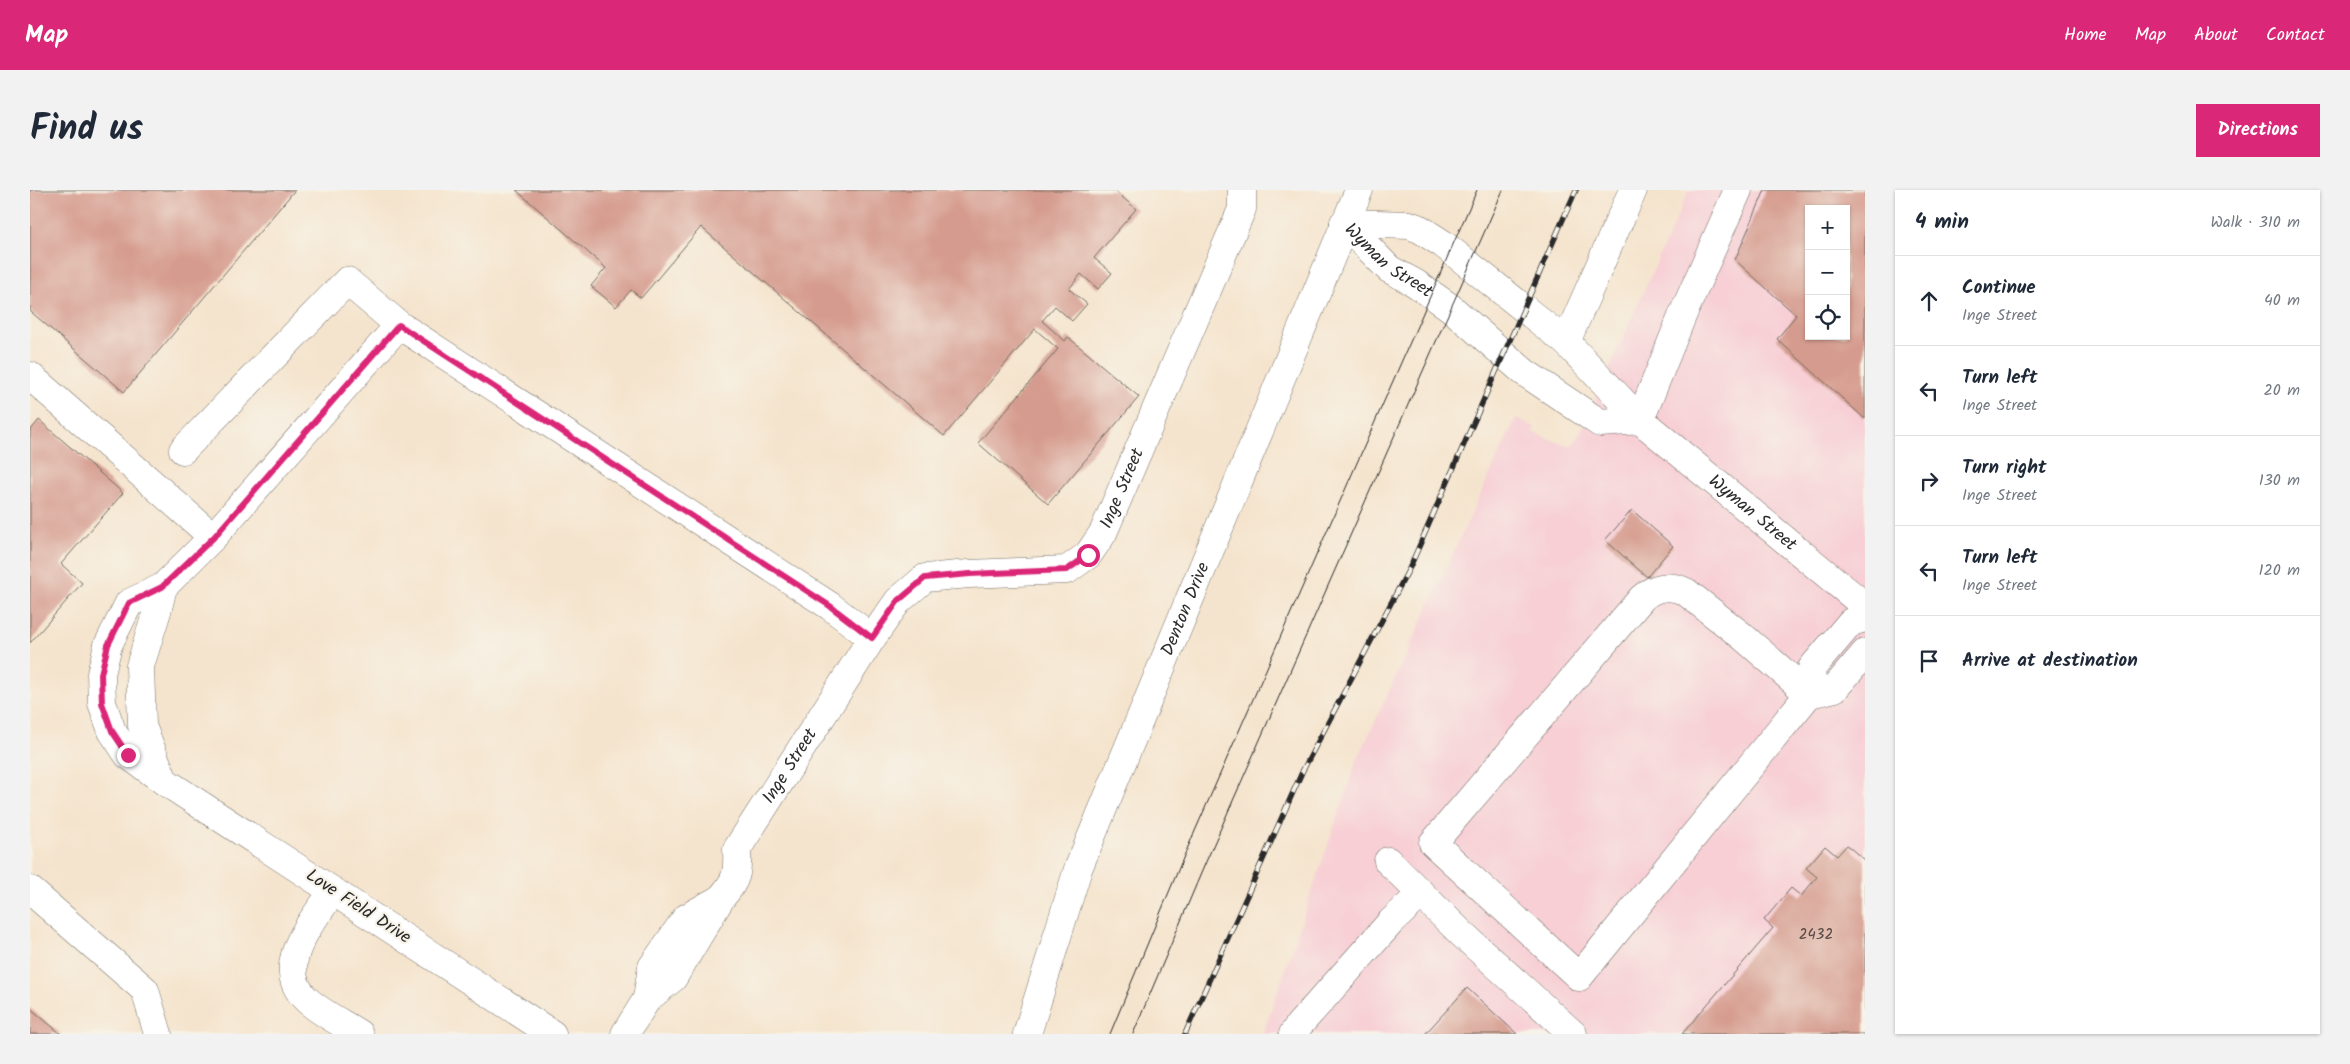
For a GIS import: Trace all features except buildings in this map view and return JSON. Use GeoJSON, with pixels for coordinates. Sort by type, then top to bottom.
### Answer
{"type":"FeatureCollection","features":[{"type":"Feature","properties":{"kind":"street","name":"Inge Street"},"geometry":{"type":"LineString","coordinates":[[625,1034],[647,999],[652,967],[686,918],[721,898],[736,877],[737,849],[872,638],[898,601],[925,578],[1067,570],[1088,555],[1103,533],[1242,209],[1242,190]]}},
{"type":"Feature","properties":{"kind":"street","name":"Denton Drive"},"geometry":{"type":"LineString","coordinates":[[1027,1034],[1078,870],[1359,190]]}},
{"type":"Feature","properties":{"kind":"street"},"geometry":{"type":"LineString","coordinates":[[1566,342],[1633,190]]}},
{"type":"Feature","properties":{"kind":"street"},"geometry":{"type":"LineString","coordinates":[[1640,420],[1683,314],[1697,287],[1738,190]]}},
{"type":"Feature","properties":{"kind":"street","name":"Wyman Street"},"geometry":{"type":"LineString","coordinates":[[1344,224],[1409,225],[1420,229],[1476,269],[1566,342],[1640,420],[1865,606]]}},
{"type":"Feature","properties":{"kind":"street","name":"Wyman Street"},"geometry":{"type":"LineString","coordinates":[[1344,224],[1389,269],[1415,283],[1451,308],[1524,372],[1588,416],[1600,422],[1640,420]]}},
{"type":"Feature","properties":{"kind":"street"},"geometry":{"type":"LineString","coordinates":[[183,450],[347,281],[399,325],[821,600],[872,638]]}},
{"type":"Feature","properties":{"kind":"street"},"geometry":{"type":"LineString","coordinates":[[164,782],[128,755],[112,731],[102,703],[101,674],[108,645],[129,603],[162,587],[214,537],[399,325]]}},
{"type":"Feature","properties":{"kind":"street"},"geometry":{"type":"LineString","coordinates":[[30,376],[214,537]]}},
{"type":"Feature","properties":{"kind":"street"},"geometry":{"type":"LineString","coordinates":[[162,587],[158,608],[140,666],[142,726],[164,782]]}},
{"type":"Feature","properties":{"kind":"street"},"geometry":{"type":"LineString","coordinates":[[1809,694],[1742,636],[1686,592],[1677,587],[1658,588],[1642,598],[1433,844],[1579,977],[1809,694],[1812,668],[1851,622],[1865,618]]}},
{"type":"Feature","properties":{"kind":"street"},"geometry":{"type":"LineString","coordinates":[[1809,694],[1835,688],[1865,653]]}},
{"type":"Feature","properties":{"kind":"street","name":"Love Field Drive"},"geometry":{"type":"LineString","coordinates":[[164,782],[552,1034]]}},
{"type":"Feature","properties":{"kind":"street"},"geometry":{"type":"LineString","coordinates":[[1388,861],[1572,1034]]}},
{"type":"Feature","properties":{"kind":"street"},"geometry":{"type":"LineString","coordinates":[[30,890],[146,990],[158,1034]]}},
{"type":"Feature","properties":{"kind":"street"},"geometry":{"type":"LineString","coordinates":[[333,891],[300,940],[294,955],[293,971],[298,986],[307,1000],[359,1034]]}},
{"type":"Feature","properties":{"kind":"street"},"geometry":{"type":"LineString","coordinates":[[1293,1034],[1385,929],[1421,894]]}},
{"type":"Feature","properties":{"kind":"shaded area"},"geometry":{"type":"Polygon","coordinates":[[[1689,190],[1865,190],[1865,1034],[1263,1034],[1357,760],[1516,418],[1535,427],[1533,432],[1571,446],[1579,436],[1689,190]]]}},
{"type":"Feature","properties":{"kind":"tram line"},"geometry":{"type":"LineString","coordinates":[[1110,1034],[1184,856],[1477,190]]}},
{"type":"Feature","properties":{"kind":"tram line"},"geometry":{"type":"LineString","coordinates":[[1133,1034],[1205,864],[1503,190]]}},
{"type":"Feature","properties":{"kind":"railway"},"geometry":{"type":"LineString","coordinates":[[1185,1034],[1303,770],[1410,567],[1576,190]]}},
{"type":"Feature","properties":{"kind":"route"},"geometry":{"type":"LineString","coordinates":[[128,755],[112,731],[102,703],[101,674],[108,645],[129,603],[162,587],[214,537],[399,325],[830,606],[872,638],[898,601],[925,578],[1067,570],[1088,555]]}}]}
